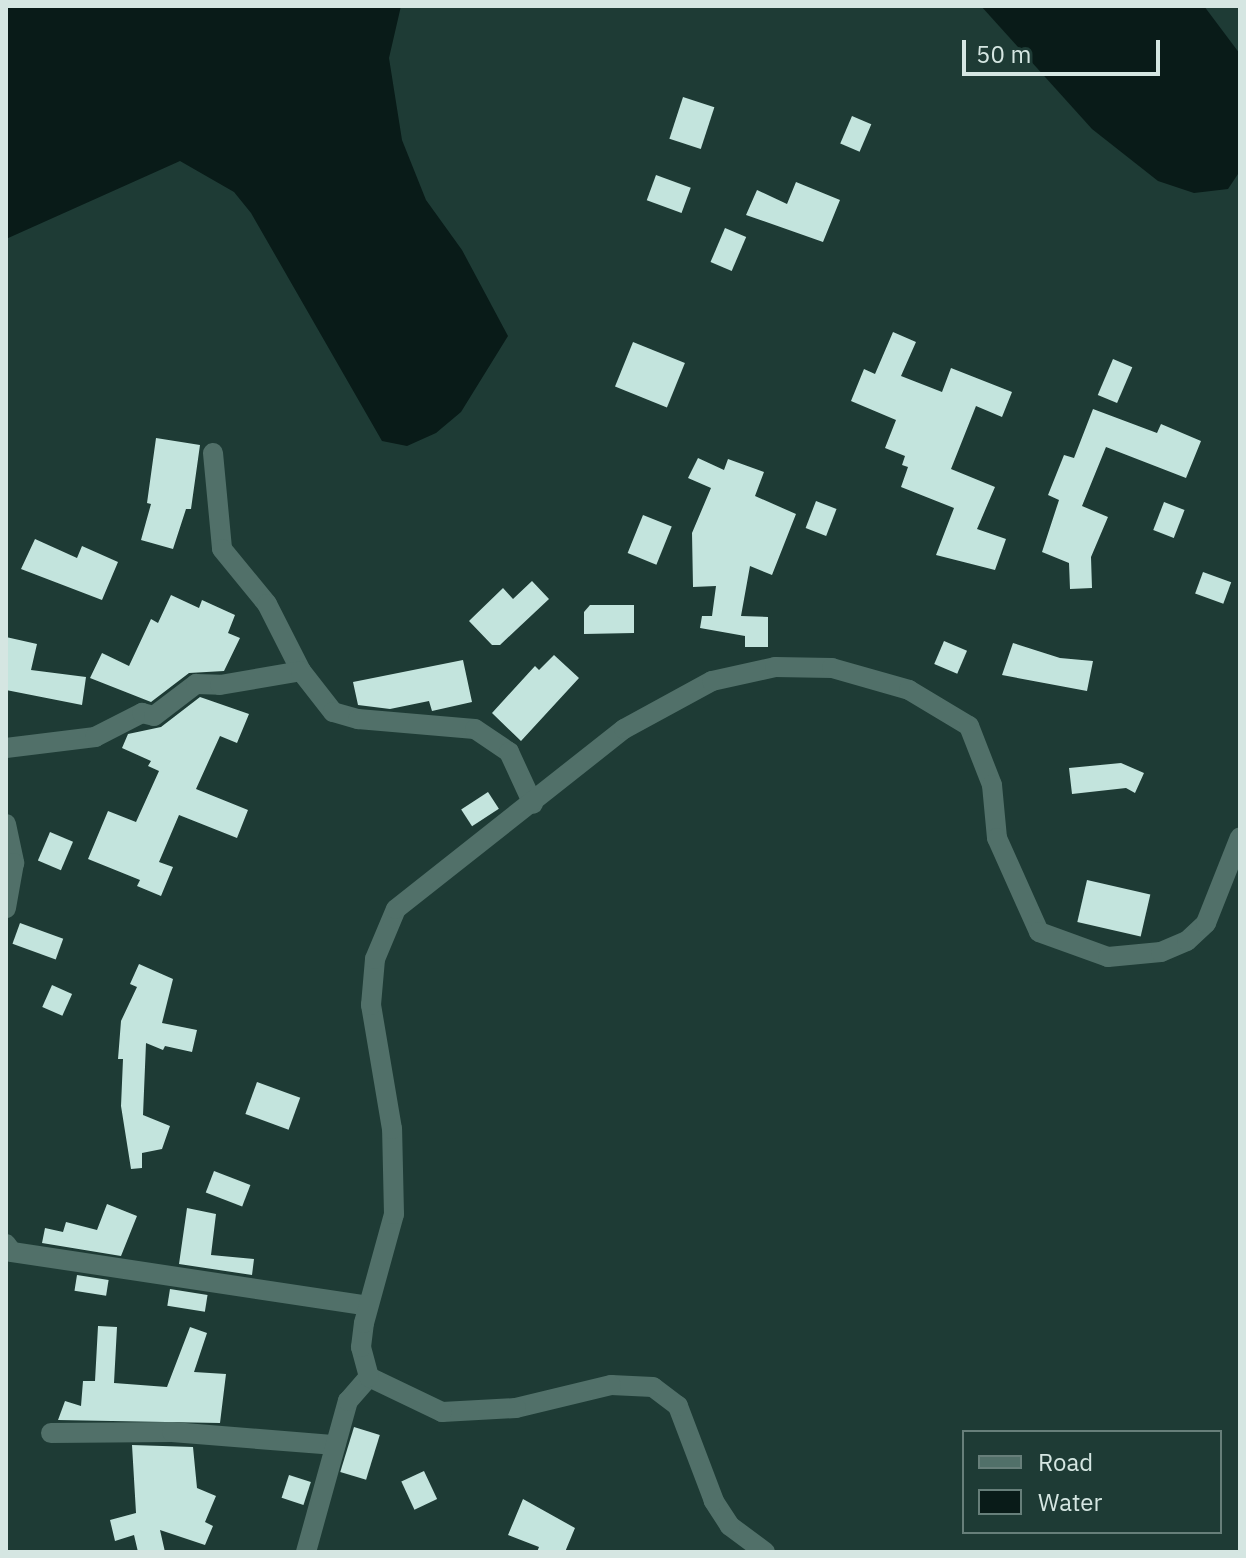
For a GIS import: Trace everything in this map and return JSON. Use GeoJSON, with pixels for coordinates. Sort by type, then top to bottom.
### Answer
{"type":"FeatureCollection","features":[{"type":"Feature","properties":{"kind":"street"},"geometry":{"type":"LineString","coordinates":[[213,453],[222,549],[267,604],[301,671],[333,712],[358,719],[475,729],[509,752],[533,804]]}},
{"type":"Feature","properties":{"kind":"street"},"geometry":{"type":"LineString","coordinates":[[765,1552],[730,1526],[714,1501],[678,1406],[653,1387],[611,1385],[516,1408],[442,1412],[369,1377],[361,1347],[367,1306],[394,1214],[392,1129],[371,1005],[375,959],[396,909],[533,804],[624,729],[712,681],[775,667],[832,668],[909,690],[969,726],[992,785],[997,838],[1039,932],[1108,957],[1161,952],[1187,941],[1206,923],[1240,837]]}},
{"type":"Feature","properties":{"kind":"street"},"geometry":{"type":"LineString","coordinates":[[6,748],[95,737],[142,713],[154,716],[196,684],[301,671]]}},
{"type":"Feature","properties":{"kind":"street"},"geometry":{"type":"LineString","coordinates":[[6,824],[14,863],[6,908]]}},
{"type":"Feature","properties":{"kind":"street"},"geometry":{"type":"LineString","coordinates":[[6,1244],[12,1252],[367,1306]]}},
{"type":"Feature","properties":{"kind":"street"},"geometry":{"type":"LineString","coordinates":[[306,1552],[348,1401],[369,1377]]}},
{"type":"Feature","properties":{"kind":"street"},"geometry":{"type":"LineString","coordinates":[[51,1433],[172,1432],[335,1445]]}},
{"type":"Feature","properties":{"kind":"water"},"geometry":{"type":"Polygon","coordinates":[[[6,6],[401,6],[389,58],[402,140],[426,200],[462,250],[508,336],[461,412],[436,433],[407,446],[382,441],[251,213],[234,192],[180,161],[6,239],[6,6]]]}},
{"type":"Feature","properties":{"kind":"water"},"geometry":{"type":"Polygon","coordinates":[[[981,6],[1204,6],[1240,54],[1240,171],[1228,189],[1194,193],[1158,181],[1092,129],[981,6]]]}},
{"type":"Feature","properties":{"kind":"building"},"geometry":{"type":"Polygon","coordinates":[[[683,97],[714,107],[701,149],[669,139],[683,97]]]}},
{"type":"Feature","properties":{"kind":"building"},"geometry":{"type":"Polygon","coordinates":[[[852,116],[871,124],[860,152],[840,144],[852,116]]]}},
{"type":"Feature","properties":{"kind":"building"},"geometry":{"type":"Polygon","coordinates":[[[656,175],[691,188],[682,213],[647,200],[656,175]]]}},
{"type":"Feature","properties":{"kind":"building"},"geometry":{"type":"Polygon","coordinates":[[[796,182],[840,200],[823,242],[746,215],[757,190],[787,204],[796,182]]]}},
{"type":"Feature","properties":{"kind":"building"},"geometry":{"type":"Polygon","coordinates":[[[725,228],[746,237],[732,271],[711,262],[725,228]]]}},
{"type":"Feature","properties":{"kind":"building"},"geometry":{"type":"Polygon","coordinates":[[[893,332],[916,342],[901,376],[942,392],[951,368],[1012,392],[1002,417],[976,406],[951,469],[995,487],[977,529],[1006,539],[995,570],[936,555],[954,508],[901,487],[908,467],[902,465],[905,456],[885,448],[896,420],[851,401],[864,369],[875,374],[893,332]]]}},
{"type":"Feature","properties":{"kind":"building"},"geometry":{"type":"Polygon","coordinates":[[[633,342],[685,363],[667,407],[615,387],[633,342]]]}},
{"type":"Feature","properties":{"kind":"building"},"geometry":{"type":"Polygon","coordinates":[[[1113,359],[1132,367],[1117,403],[1098,395],[1113,359]]]}},
{"type":"Feature","properties":{"kind":"building"},"geometry":{"type":"Polygon","coordinates":[[[1093,409],[1157,433],[1161,424],[1201,441],[1186,478],[1106,447],[1082,506],[1108,517],[1091,557],[1092,588],[1070,589],[1069,563],[1042,552],[1059,500],[1048,495],[1064,455],[1074,458],[1093,409]]]}},
{"type":"Feature","properties":{"kind":"building"},"geometry":{"type":"Polygon","coordinates":[[[156,438],[200,445],[191,509],[186,509],[173,549],[141,540],[151,504],[147,503],[156,438]]]}},
{"type":"Feature","properties":{"kind":"building"},"geometry":{"type":"Polygon","coordinates":[[[698,458],[724,470],[728,459],[764,472],[755,496],[796,514],[772,575],[750,566],[741,616],[768,617],[768,647],[745,647],[745,636],[700,628],[702,616],[712,616],[716,586],[693,587],[692,533],[711,488],[688,478],[698,458]]]}},
{"type":"Feature","properties":{"kind":"building"},"geometry":{"type":"Polygon","coordinates":[[[816,501],[837,509],[826,536],[806,528],[816,501]]]}},
{"type":"Feature","properties":{"kind":"building"},"geometry":{"type":"Polygon","coordinates":[[[1164,502],[1185,510],[1174,538],[1153,530],[1164,502]]]}},
{"type":"Feature","properties":{"kind":"building"},"geometry":{"type":"Polygon","coordinates":[[[643,515],[672,527],[656,565],[628,553],[643,515]]]}},
{"type":"Feature","properties":{"kind":"building"},"geometry":{"type":"Polygon","coordinates":[[[35,539],[77,558],[82,546],[118,562],[102,600],[21,569],[35,539]]]}},
{"type":"Feature","properties":{"kind":"building"},"geometry":{"type":"Polygon","coordinates":[[[1203,572],[1231,582],[1223,604],[1195,594],[1203,572]]]}},
{"type":"Feature","properties":{"kind":"building"},"geometry":{"type":"Polygon","coordinates":[[[532,581],[549,599],[500,645],[492,645],[469,621],[503,588],[513,599],[532,581]]]}},
{"type":"Feature","properties":{"kind":"building"},"geometry":{"type":"Polygon","coordinates":[[[171,595],[199,608],[202,600],[235,615],[228,633],[240,638],[224,671],[189,673],[151,702],[90,678],[102,653],[129,666],[151,619],[158,623],[171,595]]]}},
{"type":"Feature","properties":{"kind":"building"},"geometry":{"type":"Polygon","coordinates":[[[590,605],[634,605],[634,633],[584,634],[584,612],[590,605]]]}},
{"type":"Feature","properties":{"kind":"building"},"geometry":{"type":"Polygon","coordinates":[[[6,637],[37,644],[31,670],[86,677],[82,705],[6,690],[6,637]]]}},
{"type":"Feature","properties":{"kind":"building"},"geometry":{"type":"Polygon","coordinates":[[[944,641],[967,651],[957,674],[934,664],[944,641]]]}},
{"type":"Feature","properties":{"kind":"building"},"geometry":{"type":"Polygon","coordinates":[[[1013,643],[1060,658],[1093,661],[1087,691],[1002,675],[1013,643]]]}},
{"type":"Feature","properties":{"kind":"building"},"geometry":{"type":"Polygon","coordinates":[[[554,655],[579,678],[521,741],[492,713],[535,666],[539,670],[554,655]]]}},
{"type":"Feature","properties":{"kind":"building"},"geometry":{"type":"Polygon","coordinates":[[[463,660],[472,702],[432,711],[429,701],[390,709],[358,705],[353,682],[463,660]]]}},
{"type":"Feature","properties":{"kind":"building"},"geometry":{"type":"Polygon","coordinates":[[[200,697],[249,714],[237,743],[220,736],[196,789],[248,810],[237,838],[179,815],[159,862],[173,867],[161,896],[137,886],[140,880],[88,859],[108,811],[136,822],[159,771],[148,766],[151,761],[122,748],[128,734],[161,727],[200,697]]]}},
{"type":"Feature","properties":{"kind":"building"},"geometry":{"type":"Polygon","coordinates":[[[1121,763],[1144,773],[1135,793],[1126,788],[1072,794],[1069,768],[1121,763]]]}},
{"type":"Feature","properties":{"kind":"building"},"geometry":{"type":"Polygon","coordinates":[[[488,792],[499,809],[472,826],[461,809],[488,792]]]}},
{"type":"Feature","properties":{"kind":"building"},"geometry":{"type":"Polygon","coordinates":[[[50,832],[73,842],[61,870],[38,861],[50,832]]]}},
{"type":"Feature","properties":{"kind":"building"},"geometry":{"type":"Polygon","coordinates":[[[1087,880],[1150,895],[1141,937],[1077,922],[1087,880]]]}},
{"type":"Feature","properties":{"kind":"building"},"geometry":{"type":"Polygon","coordinates":[[[20,923],[63,939],[56,959],[12,944],[20,923]]]}},
{"type":"Feature","properties":{"kind":"building"},"geometry":{"type":"Polygon","coordinates":[[[139,964],[173,979],[162,1023],[197,1030],[192,1052],[165,1046],[163,1050],[146,1043],[143,1115],[170,1126],[162,1149],[142,1153],[142,1168],[131,1169],[121,1106],[123,1059],[118,1059],[121,1021],[137,987],[130,984],[139,964]]]}},
{"type":"Feature","properties":{"kind":"building"},"geometry":{"type":"Polygon","coordinates":[[[52,985],[72,994],[62,1016],[42,1007],[52,985]]]}},
{"type":"Feature","properties":{"kind":"building"},"geometry":{"type":"Polygon","coordinates":[[[257,1082],[300,1098],[289,1130],[245,1114],[257,1082]]]}},
{"type":"Feature","properties":{"kind":"building"},"geometry":{"type":"Polygon","coordinates":[[[214,1171],[250,1185],[242,1206],[206,1192],[214,1171]]]}},
{"type":"Feature","properties":{"kind":"building"},"geometry":{"type":"Polygon","coordinates":[[[107,1204],[137,1216],[121,1256],[42,1243],[45,1228],[63,1232],[66,1222],[97,1230],[107,1204]]]}},
{"type":"Feature","properties":{"kind":"building"},"geometry":{"type":"Polygon","coordinates":[[[187,1208],[216,1214],[211,1255],[254,1259],[252,1275],[179,1264],[187,1208]]]}},
{"type":"Feature","properties":{"kind":"building"},"geometry":{"type":"Polygon","coordinates":[[[77,1275],[109,1280],[106,1296],[74,1291],[77,1275]]]}},
{"type":"Feature","properties":{"kind":"building"},"geometry":{"type":"Polygon","coordinates":[[[170,1289],[208,1295],[205,1312],[167,1306],[170,1289]]]}},
{"type":"Feature","properties":{"kind":"building"},"geometry":{"type":"Polygon","coordinates":[[[98,1326],[117,1327],[114,1383],[167,1387],[190,1327],[207,1333],[194,1372],[226,1374],[220,1423],[58,1420],[65,1401],[81,1406],[83,1381],[95,1381],[98,1326]]]}},
{"type":"Feature","properties":{"kind":"building"},"geometry":{"type":"Polygon","coordinates":[[[354,1427],[380,1435],[366,1480],[340,1472],[354,1427]]]}},
{"type":"Feature","properties":{"kind":"building"},"geometry":{"type":"Polygon","coordinates":[[[132,1445],[193,1447],[197,1488],[216,1496],[205,1522],[213,1526],[205,1545],[160,1530],[165,1552],[138,1552],[134,1535],[115,1541],[110,1520],[136,1513],[132,1445]]]}},
{"type":"Feature","properties":{"kind":"building"},"geometry":{"type":"Polygon","coordinates":[[[424,1471],[437,1499],[414,1510],[401,1482],[424,1471]]]}},
{"type":"Feature","properties":{"kind":"building"},"geometry":{"type":"Polygon","coordinates":[[[289,1475],[311,1482],[303,1505],[282,1498],[289,1475]]]}},
{"type":"Feature","properties":{"kind":"building"},"geometry":{"type":"Polygon","coordinates":[[[523,1499],[575,1528],[565,1552],[537,1552],[539,1547],[508,1535],[523,1499]]]}}]}
